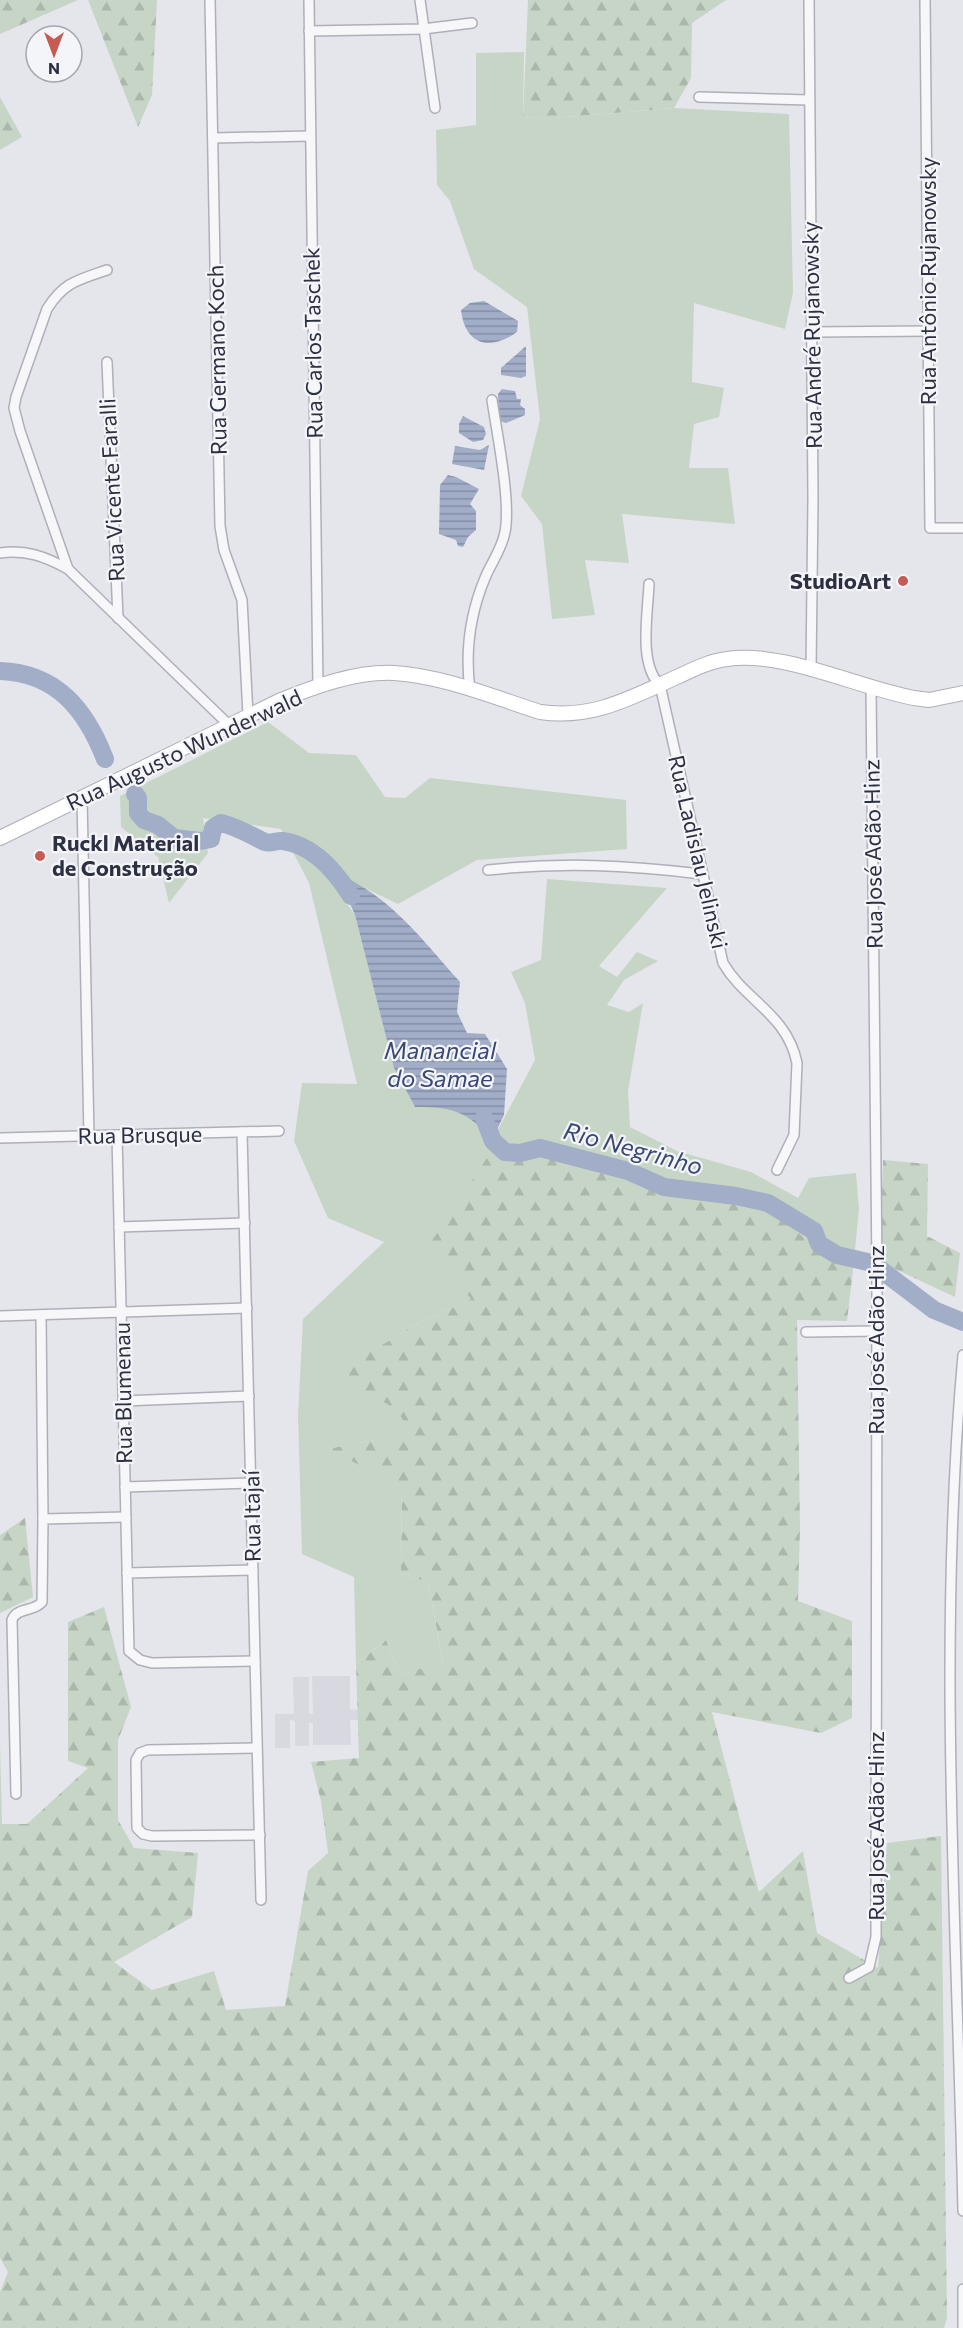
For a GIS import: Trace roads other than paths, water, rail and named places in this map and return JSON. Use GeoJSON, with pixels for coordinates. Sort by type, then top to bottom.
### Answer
{"type":"FeatureCollection","features":[{"type":"Feature","properties":{"kind":"main road","name":"Rua Augusto Wunderwald"},"geometry":{"type":"LineString","coordinates":[[0,838],[248,715],[318,687],[366,676],[392,673],[437,680],[540,712],[575,715],[608,707],[705,665],[736,657],[763,659],[871,688],[929,699],[963,693]]}},
{"type":"Feature","properties":{"kind":"street","name":"Rua Germano Koch"},"geometry":{"type":"LineString","coordinates":[[210,0],[220,526],[224,550],[242,600],[248,715]]}},
{"type":"Feature","properties":{"kind":"street","name":"Rua Carlos Taschek"},"geometry":{"type":"LineString","coordinates":[[309,0],[318,687]]}},
{"type":"Feature","properties":{"kind":"street"},"geometry":{"type":"LineString","coordinates":[[420,0],[435,108]]}},
{"type":"Feature","properties":{"kind":"street","name":"Rua André Rujanowsky"},"geometry":{"type":"LineString","coordinates":[[809,0],[813,332],[811,671]]}},
{"type":"Feature","properties":{"kind":"street","name":"Rua Antônio Rujanowsky"},"geometry":{"type":"LineString","coordinates":[[925,0],[930,528],[963,528]]}},
{"type":"Feature","properties":{"kind":"street"},"geometry":{"type":"LineString","coordinates":[[309,31],[423,29],[472,23]]}},
{"type":"Feature","properties":{"kind":"street"},"geometry":{"type":"LineString","coordinates":[[699,97],[809,100]]}},
{"type":"Feature","properties":{"kind":"street"},"geometry":{"type":"LineString","coordinates":[[213,138],[310,136]]}},
{"type":"Feature","properties":{"kind":"street"},"geometry":{"type":"LineString","coordinates":[[68,569],[14,408],[47,309],[53,299],[62,288],[71,282],[107,270]]}},
{"type":"Feature","properties":{"kind":"street"},"geometry":{"type":"LineString","coordinates":[[813,332],[929,331]]}},
{"type":"Feature","properties":{"kind":"street","name":"Rua Vicente Faralli"},"geometry":{"type":"LineString","coordinates":[[107,362],[118,618]]}},
{"type":"Feature","properties":{"kind":"street"},"geometry":{"type":"LineString","coordinates":[[470,690],[468,653],[474,611],[485,578],[501,545],[507,517],[492,400]]}},
{"type":"Feature","properties":{"kind":"street"},"geometry":{"type":"LineString","coordinates":[[0,552],[25,552],[45,556],[68,569],[229,725]]}},
{"type":"Feature","properties":{"kind":"street","name":"Rua Ladislau Jelinski"},"geometry":{"type":"LineString","coordinates":[[649,584],[646,659],[653,678],[660,684],[701,874],[723,963],[728,972],[770,1011],[790,1039],[795,1052],[797,1063],[794,1135],[777,1170]]}},
{"type":"Feature","properties":{"kind":"street","name":"Rua José Adão Hinz"},"geometry":{"type":"LineString","coordinates":[[849,1978],[869,1967],[876,1937],[876,1331],[878,1270],[871,688]]}},
{"type":"Feature","properties":{"kind":"street"},"geometry":{"type":"LineString","coordinates":[[82,798],[89,1136]]}},
{"type":"Feature","properties":{"kind":"street"},"geometry":{"type":"LineString","coordinates":[[489,870],[541,865],[597,864],[701,874]]}},
{"type":"Feature","properties":{"kind":"street","name":"Rua Brusque"},"geometry":{"type":"LineString","coordinates":[[0,1138],[279,1131]]}},
{"type":"Feature","properties":{"kind":"street","name":"Rua Itajaí"},"geometry":{"type":"LineString","coordinates":[[242,1132],[261,1900]]}},
{"type":"Feature","properties":{"kind":"street","name":"Rua Blumenau"},"geometry":{"type":"LineString","coordinates":[[117,1135],[129,1651],[140,1660],[152,1663],[255,1661]]}},
{"type":"Feature","properties":{"kind":"street"},"geometry":{"type":"LineString","coordinates":[[119,1227],[244,1223]]}},
{"type":"Feature","properties":{"kind":"street"},"geometry":{"type":"LineString","coordinates":[[4,1316],[247,1308]]}},
{"type":"Feature","properties":{"kind":"street"},"geometry":{"type":"LineString","coordinates":[[16,1794],[12,1620],[18,1612],[38,1606],[42,1602],[41,1315]]}},
{"type":"Feature","properties":{"kind":"street"},"geometry":{"type":"LineString","coordinates":[[806,1332],[876,1331]]}},
{"type":"Feature","properties":{"kind":"street"},"geometry":{"type":"LineString","coordinates":[[963,1355],[954,1458],[950,1813],[963,2211]]}},
{"type":"Feature","properties":{"kind":"street"},"geometry":{"type":"LineString","coordinates":[[123,1401],[249,1396]]}},
{"type":"Feature","properties":{"kind":"street"},"geometry":{"type":"LineString","coordinates":[[125,1487],[251,1483]]}},
{"type":"Feature","properties":{"kind":"street"},"geometry":{"type":"LineString","coordinates":[[43,1519],[126,1517]]}},
{"type":"Feature","properties":{"kind":"street"},"geometry":{"type":"LineString","coordinates":[[952,1540],[963,1540]]}},
{"type":"Feature","properties":{"kind":"street"},"geometry":{"type":"LineString","coordinates":[[127,1573],[253,1570]]}},
{"type":"Feature","properties":{"kind":"street"},"geometry":{"type":"LineString","coordinates":[[257,1748],[148,1750],[140,1753],[136,1760],[137,1827],[143,1834],[152,1836],[260,1835]]}},
{"type":"Feature","properties":{"kind":"street"},"geometry":{"type":"LineString","coordinates":[[963,2289],[963,2328]]}},
{"type":"Feature","properties":{"kind":"water"},"geometry":{"type":"Polygon","coordinates":[[[484,301],[518,321],[517,332],[497,342],[480,342],[473,338],[463,322],[461,310],[470,303],[484,301]]]}},
{"type":"Feature","properties":{"kind":"water"},"geometry":{"type":"Polygon","coordinates":[[[526,346],[526,376],[521,378],[501,375],[501,368],[526,346]]]}},
{"type":"Feature","properties":{"kind":"water"},"geometry":{"type":"Polygon","coordinates":[[[502,389],[515,391],[517,399],[521,399],[520,405],[525,409],[525,415],[506,423],[499,421],[498,394],[502,389]]]}},
{"type":"Feature","properties":{"kind":"water"},"geometry":{"type":"Polygon","coordinates":[[[463,416],[484,427],[486,434],[483,440],[473,442],[459,433],[459,424],[463,416]]]}},
{"type":"Feature","properties":{"kind":"water"},"geometry":{"type":"Polygon","coordinates":[[[489,445],[484,470],[452,464],[455,446],[480,450],[489,445]]]}},
{"type":"Feature","properties":{"kind":"water"},"geometry":{"type":"Polygon","coordinates":[[[448,475],[479,489],[470,504],[476,511],[476,530],[468,537],[463,547],[458,546],[456,540],[439,534],[440,485],[448,475]]]}},
{"type":"Feature","properties":{"kind":"water","name":"Manancial do Samae"},"geometry":{"type":"Polygon","coordinates":[[[337,874],[373,894],[404,920],[460,982],[457,1012],[467,1033],[485,1034],[507,1069],[504,1115],[492,1140],[475,1123],[458,1113],[440,1108],[415,1107],[394,1068],[355,915],[337,874]]]}},
{"type":"Feature","properties":{"kind":"waterway","name":"Rio Negrinho"},"geometry":{"type":"LineString","coordinates":[[0,671],[20,673],[38,679],[67,697],[89,725],[105,759]]}},
{"type":"Feature","properties":{"kind":"waterway","name":"Rio Negrinho"},"geometry":{"type":"LineString","coordinates":[[135,794],[138,798],[138,813],[144,820],[158,825],[174,838],[200,841],[211,839],[213,828],[221,823],[265,842],[283,841],[304,848],[331,869],[351,896]]}},
{"type":"Feature","properties":{"kind":"waterway","name":"Rio Negrinho"},"geometry":{"type":"LineString","coordinates":[[484,1118],[493,1141],[505,1152],[520,1153],[540,1148],[628,1171],[664,1187],[736,1196],[768,1203],[814,1231],[819,1244],[837,1255],[872,1263],[934,1310],[963,1322]]}},
{"type":"Feature","properties":{"kind":"place","name":"StudioArt"},"geometry":{"type":"Point","coordinates":[903,581]}},
{"type":"Feature","properties":{"kind":"place","name":"Ruckl Material de Construção"},"geometry":{"type":"Point","coordinates":[40,856]}}]}
